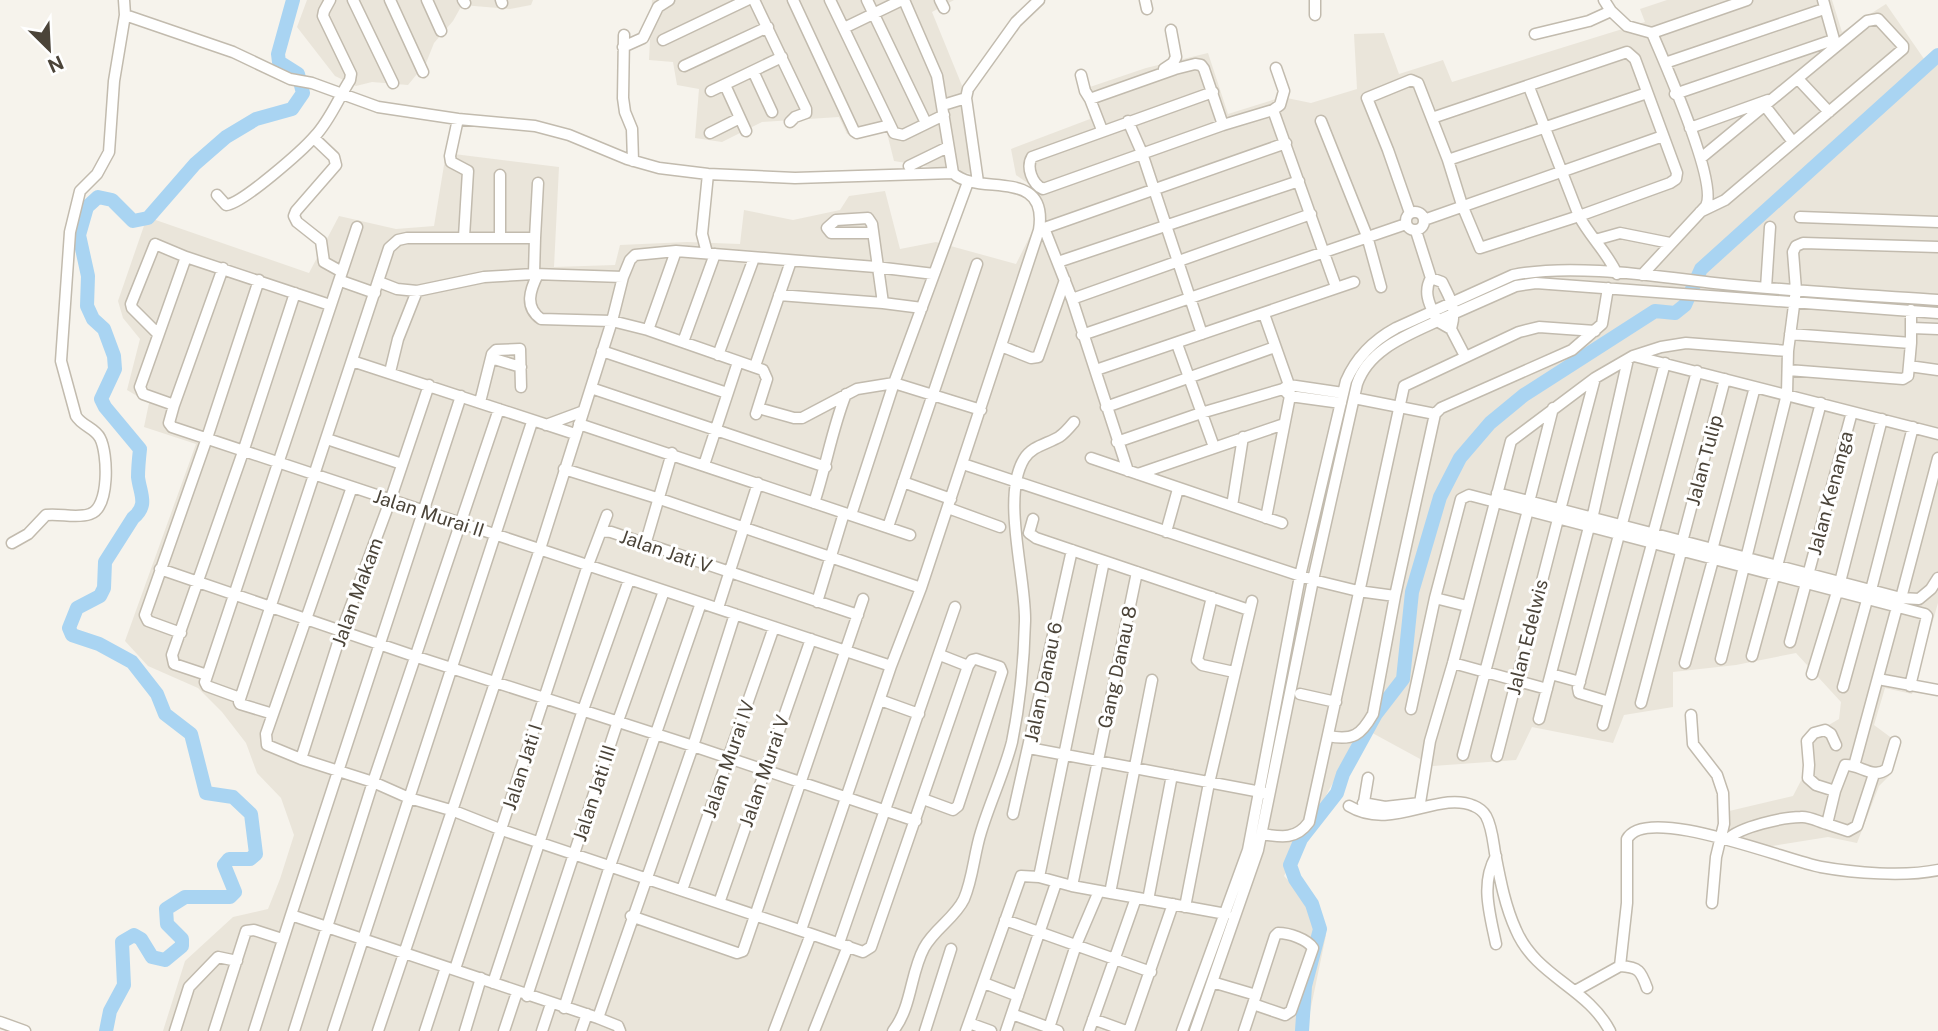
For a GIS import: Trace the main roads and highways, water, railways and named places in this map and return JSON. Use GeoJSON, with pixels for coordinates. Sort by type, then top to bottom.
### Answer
{"type":"FeatureCollection","features":[{"type":"Feature","properties":{"kind":"waterway"},"geometry":{"type":"LineString","coordinates":[[106,1031],[110,1011],[124,985],[122,942],[134,935],[141,939],[152,957],[165,960],[182,946],[182,939],[167,924],[166,909],[185,897],[230,897],[235,892],[224,865],[229,859],[250,859],[256,854],[251,814],[233,797],[206,793],[191,734],[165,714],[157,694],[132,662],[99,644],[72,635],[69,628],[77,608],[100,596],[104,588],[105,562],[142,504],[138,477],[140,449],[101,399],[115,369],[114,356],[104,329],[93,319],[87,306],[88,276],[79,235],[87,207],[98,197],[112,200],[133,221],[148,218],[195,164],[226,137],[256,119],[292,109],[303,93],[298,74],[279,62],[278,54],[293,0]]}},
{"type":"Feature","properties":{"kind":"waterway"},"geometry":{"type":"LineString","coordinates":[[1302,1031],[1305,986],[1320,929],[1312,904],[1295,879],[1290,865],[1301,839],[1337,793],[1343,774],[1376,714],[1403,679],[1412,592],[1440,497],[1460,458],[1490,423],[1524,395],[1655,311],[1675,313],[1685,305],[1701,269],[1938,55]]}}]}
